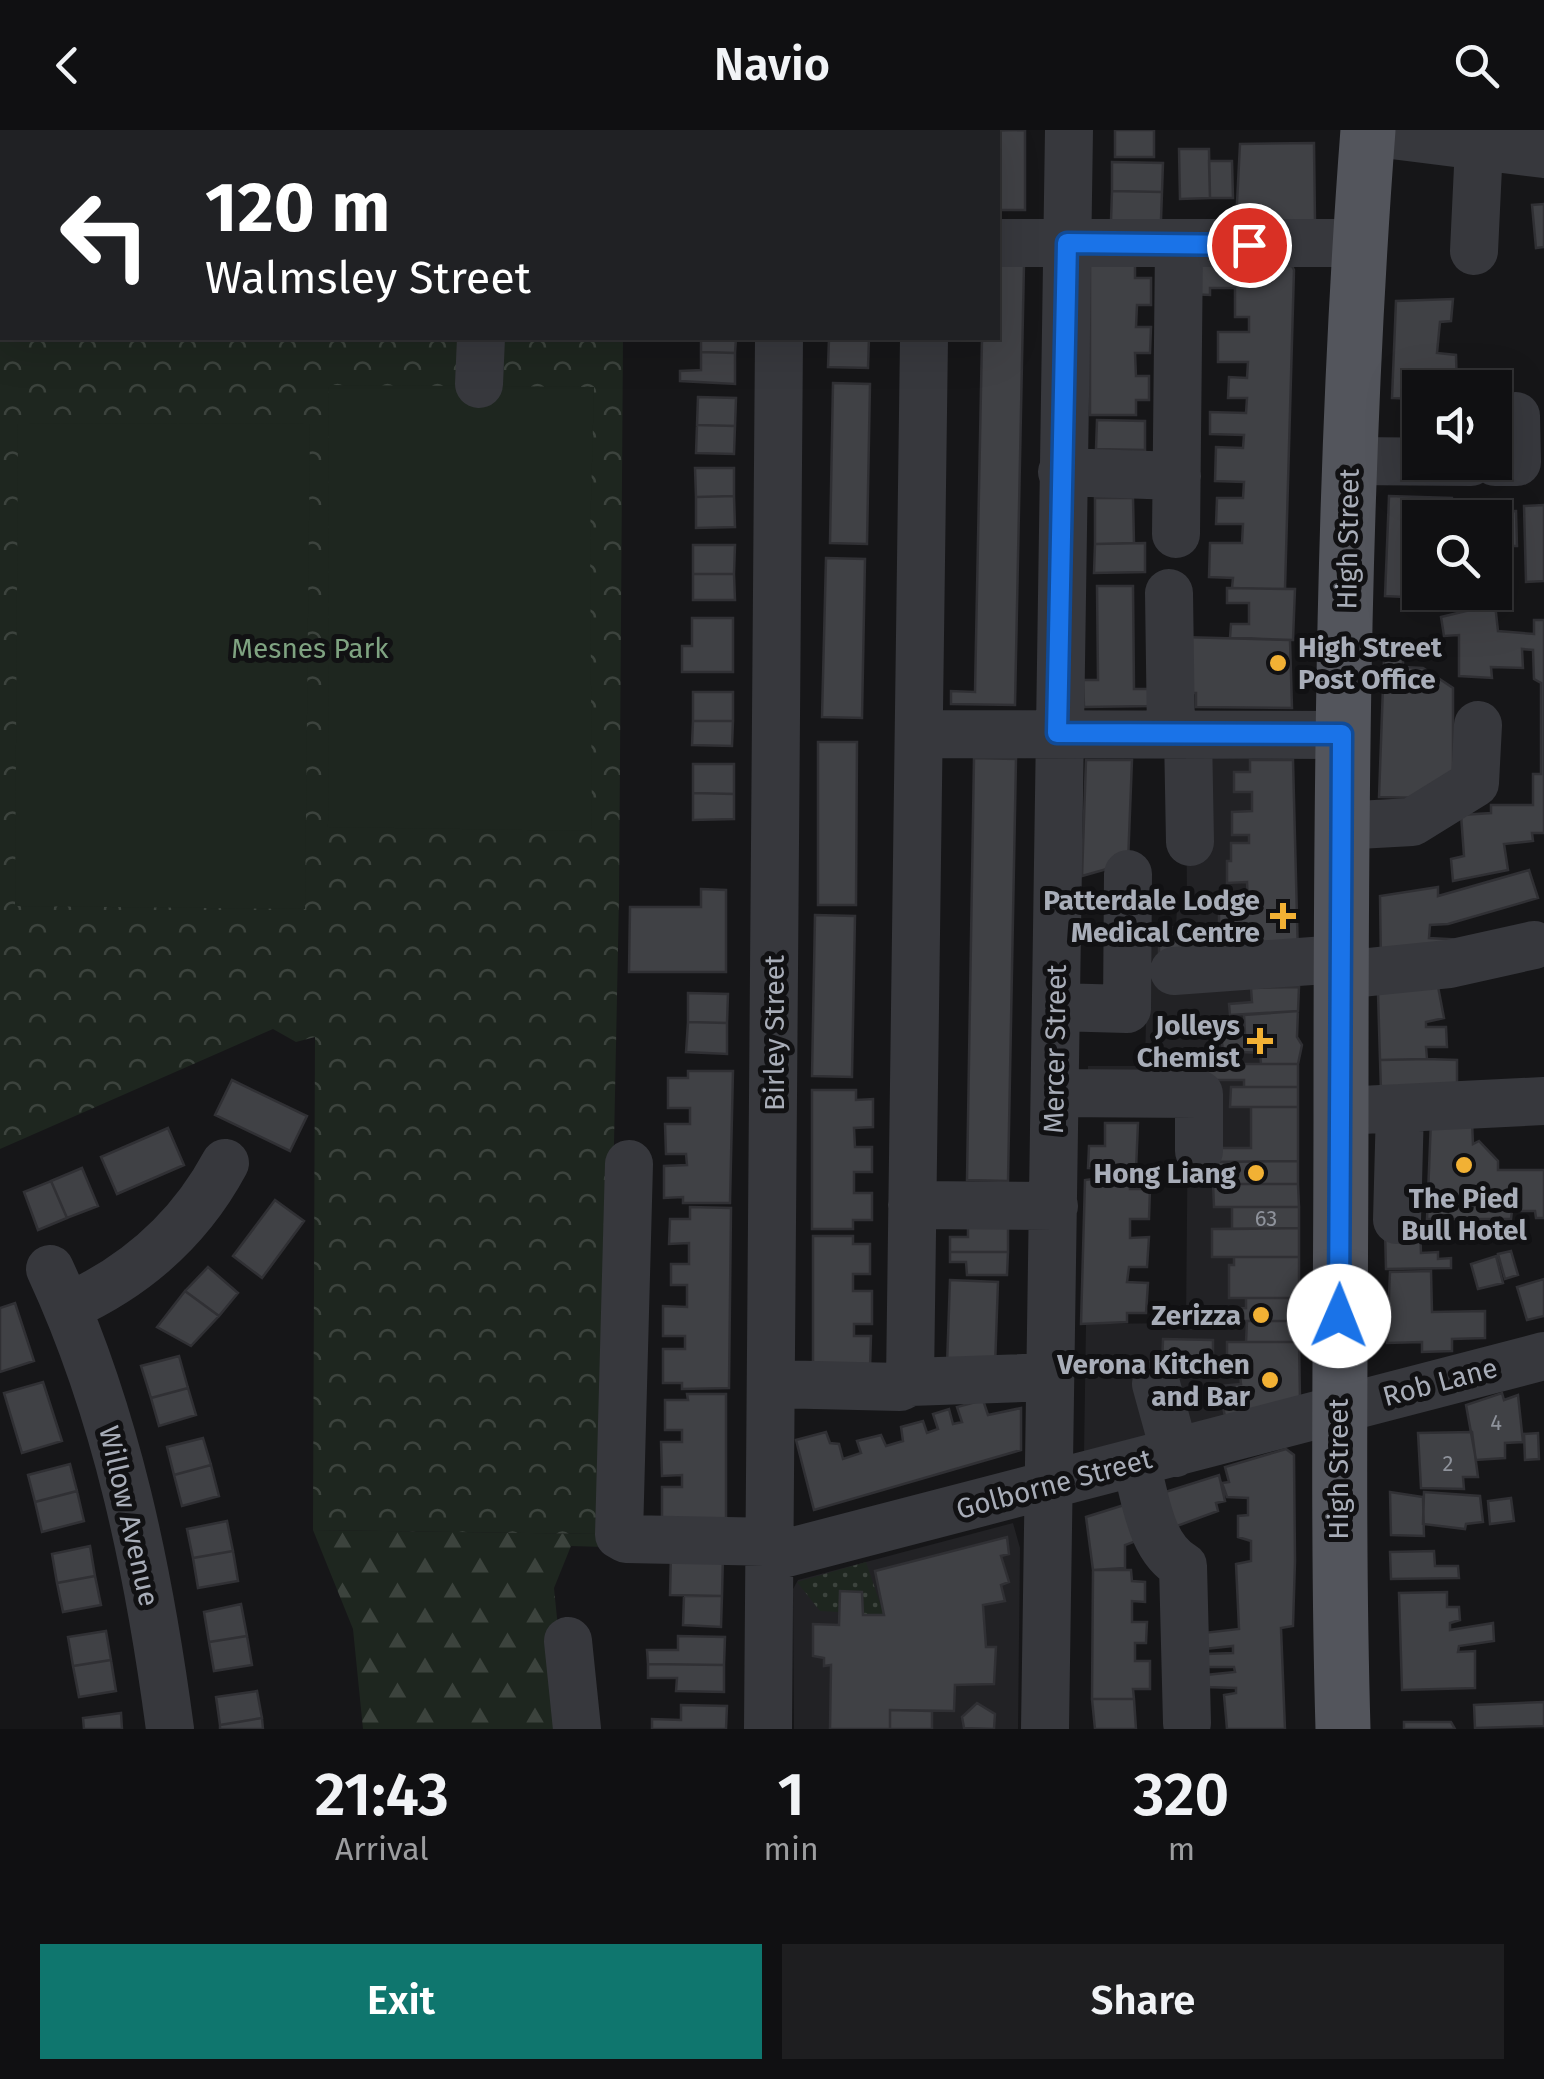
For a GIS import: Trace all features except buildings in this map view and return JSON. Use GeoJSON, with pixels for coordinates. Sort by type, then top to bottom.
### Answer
{"type":"FeatureCollection","features":[{"type":"Feature","properties":{"kind":"main road","name":"High Street"},"geometry":{"type":"LineString","coordinates":[[1343,1729],[1337,1410],[1339,826],[1350,461],[1368,131]]}},
{"type":"Feature","properties":{"kind":"street","name":"Mercer Street"},"geometry":{"type":"LineString","coordinates":[[1045,1729],[1069,130]]}},
{"type":"Feature","properties":{"kind":"street"},"geometry":{"type":"LineString","coordinates":[[1368,131],[1517,145],[1474,252]]}},
{"type":"Feature","properties":{"kind":"street"},"geometry":{"type":"LineString","coordinates":[[1000,242],[1360,243]]}},
{"type":"Feature","properties":{"kind":"street"},"geometry":{"type":"LineString","coordinates":[[1176,534],[1179,245]]}},
{"type":"Feature","properties":{"kind":"street","name":"Birley Street"},"geometry":{"type":"LineString","coordinates":[[768,1729],[779,340]]}},
{"type":"Feature","properties":{"kind":"street"},"geometry":{"type":"LineString","coordinates":[[910,1382],[924,340]]}},
{"type":"Feature","properties":{"kind":"street"},"geometry":{"type":"LineString","coordinates":[[1350,461],[1402,461]]}},
{"type":"Feature","properties":{"kind":"street"},"geometry":{"type":"LineString","coordinates":[[1062,472],[1177,476]]}},
{"type":"Feature","properties":{"kind":"street"},"geometry":{"type":"LineString","coordinates":[[1169,593],[1190,842]]}},
{"type":"Feature","properties":{"kind":"street"},"geometry":{"type":"LineString","coordinates":[[1339,826],[1412,822],[1475,784],[1478,725]]}},
{"type":"Feature","properties":{"kind":"street"},"geometry":{"type":"LineString","coordinates":[[919,734],[1342,734]]}},
{"type":"Feature","properties":{"kind":"street"},"geometry":{"type":"LineString","coordinates":[[1056,1007],[1127,1009],[1128,874]]}},
{"type":"Feature","properties":{"kind":"street"},"geometry":{"type":"LineString","coordinates":[[1174,971],[1340,967],[1452,983],[1534,946]]}},
{"type":"Feature","properties":{"kind":"street"},"geometry":{"type":"LineString","coordinates":[[1055,1093],[1199,1094],[1199,1151]]}},
{"type":"Feature","properties":{"kind":"street"},"geometry":{"type":"LineString","coordinates":[[1341,1111],[1544,1102]]}},
{"type":"Feature","properties":{"kind":"street"},"geometry":{"type":"LineString","coordinates":[[1397,1220],[1400,1108]]}},
{"type":"Feature","properties":{"kind":"street","name":"Willow Avenue"},"geometry":{"type":"LineString","coordinates":[[170,1729],[160,1652],[125,1483],[97,1381],[59,1288],[142,1267],[208,1194],[227,1162]]}},
{"type":"Feature","properties":{"kind":"street","name":"Golborne Street"},"geometry":{"type":"LineString","coordinates":[[629,1164],[619,1535],[626,1539],[772,1550],[1047,1486],[1337,1410]]}},
{"type":"Feature","properties":{"kind":"street"},"geometry":{"type":"LineString","coordinates":[[912,1205],[1054,1206]]}},
{"type":"Feature","properties":{"kind":"street","name":"Rob Lane"},"geometry":{"type":"LineString","coordinates":[[1337,1410],[1544,1356]]}},
{"type":"Feature","properties":{"kind":"street"},"geometry":{"type":"LineString","coordinates":[[772,1384],[900,1387],[910,1382],[1050,1376]]}},
{"type":"Feature","properties":{"kind":"street"},"geometry":{"type":"LineString","coordinates":[[1156,1384],[1158,1540],[1169,1558],[1184,1566],[1188,1723]]}},
{"type":"Feature","properties":{"kind":"street"},"geometry":{"type":"LineString","coordinates":[[568,1641],[577,1729]]}},
{"type":"Feature","properties":{"kind":"shaded area"},"geometry":{"type":"Polygon","coordinates":[[[1186,757],[1293,760],[1297,1037],[1302,1045],[1298,1057],[1300,1399],[1084,1453],[1086,1324],[1186,1323],[1188,1106],[1088,1089],[1088,1066],[1145,1066],[1148,926],[1176,926],[1177,907],[1187,907],[1186,757]]]}},
{"type":"Feature","properties":{"kind":"shaded area"},"geometry":{"type":"Polygon","coordinates":[[[1013,1523],[1020,1548],[1018,1729],[794,1729],[793,1589],[798,1580],[1013,1523]]]}},
{"type":"Feature","properties":{"kind":"green space","name":"Mesnes Park"},"geometry":{"type":"Polygon","coordinates":[[[0,340],[623,340],[619,898],[606,1534],[313,1530],[315,1037],[296,1042],[273,1029],[0,1149],[0,340]]]}},
{"type":"Feature","properties":{"kind":"green space"},"geometry":{"type":"Polygon","coordinates":[[[329,385],[594,387],[590,538],[592,831],[328,827],[329,385]]]}},
{"type":"Feature","properties":{"kind":"green space"},"geometry":{"type":"Polygon","coordinates":[[[18,423],[310,424],[305,909],[15,906],[18,423]]]}},
{"type":"Feature","properties":{"kind":"green space"},"geometry":{"type":"Polygon","coordinates":[[[313,1530],[606,1534],[605,1547],[571,1546],[554,1588],[568,1729],[363,1729],[353,1629],[313,1530]]]}},
{"type":"Feature","properties":{"kind":"green space"},"geometry":{"type":"Polygon","coordinates":[[[866,1562],[884,1615],[863,1615],[861,1592],[841,1591],[839,1612],[820,1611],[797,1582],[866,1562]]]}},
{"type":"Feature","properties":{"kind":"place","name":"High Street Post Office"},"geometry":{"type":"Point","coordinates":[1278,663]}},
{"type":"Feature","properties":{"kind":"place","name":"Patterdale Lodge Medical Centre"},"geometry":{"type":"Point","coordinates":[1283,916]}},
{"type":"Feature","properties":{"kind":"place","name":"Jolleys Chemist"},"geometry":{"type":"Point","coordinates":[1260,1041]}},
{"type":"Feature","properties":{"kind":"place","name":"The Pied Bull Hotel"},"geometry":{"type":"Point","coordinates":[1464,1165]}},
{"type":"Feature","properties":{"kind":"place","name":"Hong Liang"},"geometry":{"type":"Point","coordinates":[1256,1173]}},
{"type":"Feature","properties":{"kind":"place","name":"Zerizza"},"geometry":{"type":"Point","coordinates":[1261,1315]}},
{"type":"Feature","properties":{"kind":"place","name":"Verona Kitchen and Bar"},"geometry":{"type":"Point","coordinates":[1270,1380]}},
{"type":"Feature","properties":{"kind":"route"},"geometry":{"type":"LineString","coordinates":[[1249,245],[1067,243],[1057,733],[1342,734],[1339,1316]]}}]}
